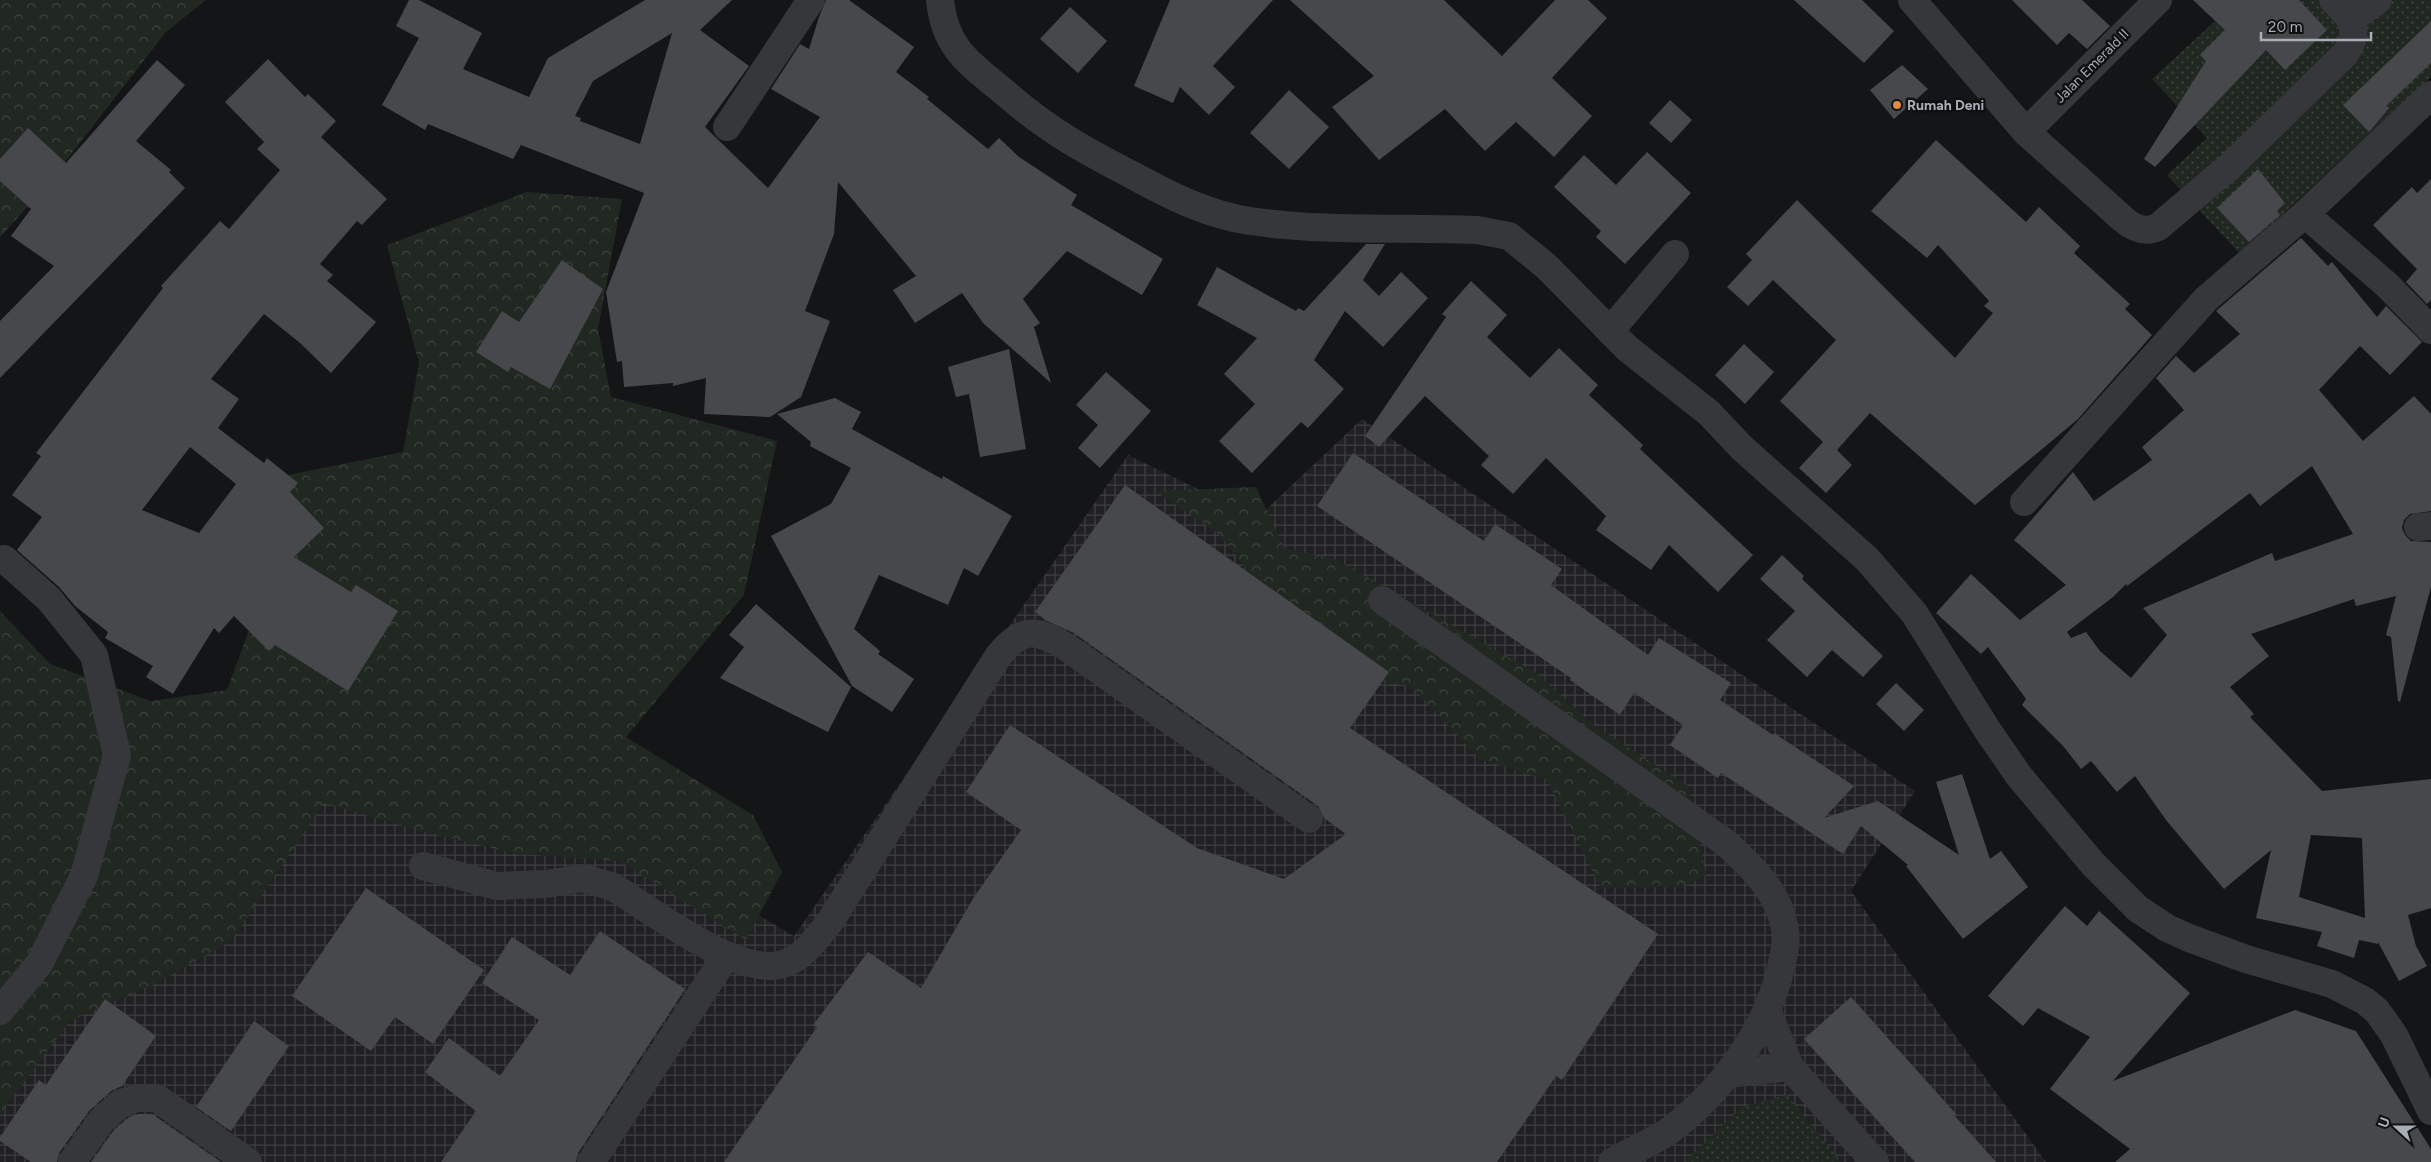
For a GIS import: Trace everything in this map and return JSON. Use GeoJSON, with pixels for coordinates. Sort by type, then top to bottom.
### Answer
{"type":"FeatureCollection","features":[{"type":"Feature","properties":{"kind":"street"},"geometry":{"type":"LineString","coordinates":[[727,127],[811,0]]}},
{"type":"Feature","properties":{"kind":"street"},"geometry":{"type":"LineString","coordinates":[[940,0],[945,30],[956,48],[973,66],[1030,114],[1077,147],[1174,197],[1219,214],[1279,224],[1477,230],[1503,234],[1515,240],[1546,266],[1644,363],[1709,413],[1742,448],[1788,487],[1882,574],[1914,612],[2006,758],[2055,820],[2114,886],[2138,909],[2167,928],[2238,956],[2332,984],[2366,1001],[2377,1011],[2394,1035],[2431,1111]]}},
{"type":"Feature","properties":{"kind":"street","name":"Jalan Emerald II"},"geometry":{"type":"LineString","coordinates":[[2026,132],[2158,0]]}},
{"type":"Feature","properties":{"kind":"street"},"geometry":{"type":"LineString","coordinates":[[1922,4],[2026,132],[2132,227],[2151,230],[2158,227],[2229,167],[2335,65],[2353,42],[2355,30],[2351,20],[2333,0]]}},
{"type":"Feature","properties":{"kind":"street"},"geometry":{"type":"LineString","coordinates":[[2351,20],[2378,0]]}},
{"type":"Feature","properties":{"kind":"street"},"geometry":{"type":"LineString","coordinates":[[2024,502],[2206,299],[2305,214],[2431,95]]}},
{"type":"Feature","properties":{"kind":"street"},"geometry":{"type":"LineString","coordinates":[[2305,214],[2387,285],[2431,330]]}},
{"type":"Feature","properties":{"kind":"street"},"geometry":{"type":"LineString","coordinates":[[1610,331],[1675,254]]}},
{"type":"Feature","properties":{"kind":"street"},"geometry":{"type":"LineString","coordinates":[[0,1011],[39,964],[84,876],[117,755],[94,654],[49,599],[4,559]]}},
{"type":"Feature","properties":{"kind":"street"},"geometry":{"type":"LineString","coordinates":[[1382,600],[1726,843],[1750,865],[1767,886],[1778,905],[1785,930],[1783,961],[1768,1012],[1728,1074],[1699,1104],[1668,1131],[1612,1162]]}},
{"type":"Feature","properties":{"kind":"street"},"geometry":{"type":"LineString","coordinates":[[424,866],[496,886],[546,884],[583,878],[598,882],[613,887],[726,956],[765,966],[781,964],[797,957],[812,944],[829,923],[1012,640],[1024,634],[1036,632],[1066,646],[1149,708],[1309,819]]}},
{"type":"Feature","properties":{"kind":"street"},"geometry":{"type":"LineString","coordinates":[[592,1162],[726,956]]}},
{"type":"Feature","properties":{"kind":"street"},"geometry":{"type":"LineString","coordinates":[[1768,1012],[1790,1067],[1875,1162]]}},
{"type":"Feature","properties":{"kind":"street"},"geometry":{"type":"LineString","coordinates":[[1728,1074],[1790,1067]]}},
{"type":"Feature","properties":{"kind":"street"},"geometry":{"type":"LineString","coordinates":[[72,1162],[102,1120],[122,1103],[137,1098],[157,1098],[248,1162]]}},
{"type":"Feature","properties":{"kind":"shaded area"},"geometry":{"type":"Polygon","coordinates":[[[1362,419],[1915,791],[1851,891],[2046,1162],[0,1162],[0,1073],[387,697],[794,936],[1128,455],[1257,518],[1362,419]]]}},
{"type":"Feature","properties":{"kind":"green space"},"geometry":{"type":"Polygon","coordinates":[[[0,0],[206,0],[166,32],[44,189],[0,237],[0,0]]]}},
{"type":"Feature","properties":{"kind":"green space"},"geometry":{"type":"Polygon","coordinates":[[[2238,0],[2431,0],[2431,77],[2240,254],[2167,175],[2207,138],[2152,79],[2238,0]]]}},
{"type":"Feature","properties":{"kind":"green space"},"geometry":{"type":"Polygon","coordinates":[[[527,192],[622,199],[598,329],[611,397],[777,441],[744,595],[626,737],[753,815],[782,872],[746,940],[619,861],[516,854],[421,831],[324,803],[231,941],[159,982],[70,1021],[0,1114],[0,611],[50,664],[151,701],[227,690],[270,573],[288,475],[403,452],[419,363],[387,245],[527,192]]]}},
{"type":"Feature","properties":{"kind":"green space"},"geometry":{"type":"Polygon","coordinates":[[[1256,487],[1284,548],[1337,560],[1536,673],[1595,726],[1688,786],[1706,875],[1682,887],[1601,888],[1547,780],[1479,759],[1412,687],[1351,675],[1292,629],[1219,534],[1155,491],[1256,487]]]}},
{"type":"Feature","properties":{"kind":"green space"},"geometry":{"type":"Polygon","coordinates":[[[1787,1095],[1841,1162],[1685,1162],[1742,1107],[1787,1095]]]}},
{"type":"Feature","properties":{"kind":"building"},"geometry":{"type":"Polygon","coordinates":[[[409,0],[419,0],[482,33],[463,69],[529,97],[548,58],[645,0],[732,0],[700,30],[749,66],[705,127],[768,188],[820,117],[771,89],[800,44],[809,49],[826,0],[849,0],[914,47],[896,72],[929,97],[927,99],[988,149],[999,138],[1019,157],[1077,195],[1071,205],[1163,259],[1142,295],[1067,251],[1023,299],[1040,323],[1034,327],[1051,383],[983,323],[962,293],[915,323],[893,290],[916,276],[838,182],[834,234],[805,311],[830,321],[801,397],[770,417],[704,414],[706,378],[673,386],[673,383],[624,387],[622,361],[617,362],[606,292],[644,193],[521,145],[513,159],[428,124],[425,130],[382,105],[419,38],[396,26],[409,0]],[[672,33],[593,81],[575,116],[581,118],[580,121],[640,144],[672,33]]]}},
{"type":"Feature","properties":{"kind":"building"},"geometry":{"type":"Polygon","coordinates":[[[1170,0],[1273,0],[1213,66],[1235,87],[1209,115],[1180,87],[1173,103],[1134,86],[1170,0]]]}},
{"type":"Feature","properties":{"kind":"building"},"geometry":{"type":"Polygon","coordinates":[[[1290,0],[1444,0],[1502,56],[1555,0],[1588,0],[1607,18],[1552,78],[1592,116],[1554,157],[1516,122],[1485,151],[1445,109],[1379,160],[1332,107],[1374,76],[1290,0]]]}},
{"type":"Feature","properties":{"kind":"building"},"geometry":{"type":"Polygon","coordinates":[[[1794,0],[1862,0],[1894,31],[1864,63],[1794,0]]]}},
{"type":"Feature","properties":{"kind":"building"},"geometry":{"type":"Polygon","coordinates":[[[2012,0],[2082,0],[2110,26],[2087,49],[2069,33],[2057,45],[2012,0]]]}},
{"type":"Feature","properties":{"kind":"building"},"geometry":{"type":"Polygon","coordinates":[[[2193,0],[2299,0],[2327,30],[2285,70],[2266,50],[2155,167],[2144,159],[2206,61],[2200,55],[2225,30],[2193,0]]]}},
{"type":"Feature","properties":{"kind":"building"},"geometry":{"type":"Polygon","coordinates":[[[1070,7],[1107,41],[1078,73],[1040,39],[1070,7]]]}},
{"type":"Feature","properties":{"kind":"building"},"geometry":{"type":"Polygon","coordinates":[[[2431,21],[2431,63],[2386,106],[2389,108],[2369,132],[2343,105],[2431,21]]]}},
{"type":"Feature","properties":{"kind":"building"},"geometry":{"type":"Polygon","coordinates":[[[268,59],[305,97],[308,94],[336,121],[321,137],[387,199],[362,225],[357,221],[320,264],[333,275],[327,281],[376,322],[331,373],[300,343],[264,314],[211,379],[239,399],[218,428],[264,463],[267,458],[298,483],[290,492],[324,528],[294,557],[351,592],[356,585],[398,611],[348,691],[275,645],[269,651],[234,616],[219,633],[214,628],[173,694],[146,677],[153,666],[105,638],[108,632],[75,606],[59,587],[17,550],[42,517],[12,495],[41,456],[36,453],[163,288],[161,286],[220,221],[229,229],[280,170],[257,149],[264,142],[225,102],[268,59]],[[190,447],[142,510],[199,533],[236,484],[190,447]]]}},
{"type":"Feature","properties":{"kind":"building"},"geometry":{"type":"Polygon","coordinates":[[[157,60],[185,85],[136,141],[171,170],[169,172],[185,188],[0,378],[0,321],[54,266],[11,236],[31,209],[0,181],[0,159],[28,128],[66,163],[157,60]]]}},
{"type":"Feature","properties":{"kind":"building","name":"Rumah Deni"},"geometry":{"type":"Polygon","coordinates":[[[1902,65],[1928,89],[1894,119],[1870,90],[1902,65]]]}},
{"type":"Feature","properties":{"kind":"building"},"geometry":{"type":"Polygon","coordinates":[[[1289,90],[1329,127],[1289,169],[1250,133],[1289,90]]]}},
{"type":"Feature","properties":{"kind":"building"},"geometry":{"type":"Polygon","coordinates":[[[1670,100],[1692,120],[1671,143],[1649,123],[1670,100]]]}},
{"type":"Feature","properties":{"kind":"building"},"geometry":{"type":"Polygon","coordinates":[[[1936,140],[2026,222],[2039,207],[2080,246],[2074,253],[2130,304],[2125,309],[2152,335],[2078,419],[1975,505],[1870,413],[1837,450],[1852,465],[1826,493],[1799,468],[1823,442],[1780,401],[1836,340],[1773,280],[1748,306],[1727,287],[1752,260],[1746,254],[1797,200],[1955,358],[1993,313],[1984,306],[1989,301],[1938,245],[1927,258],[1871,211],[1936,140]]]}},
{"type":"Feature","properties":{"kind":"building"},"geometry":{"type":"Polygon","coordinates":[[[1647,152],[1691,193],[1625,264],[1596,237],[1601,231],[1554,187],[1584,155],[1616,185],[1647,152]]]}},
{"type":"Feature","properties":{"kind":"building"},"geometry":{"type":"Polygon","coordinates":[[[2258,169],[2285,203],[2277,211],[2280,215],[2249,242],[2217,208],[2258,169]]]}},
{"type":"Feature","properties":{"kind":"building"},"geometry":{"type":"Polygon","coordinates":[[[2431,179],[2431,300],[2427,304],[2406,282],[2417,269],[2373,225],[2412,187],[2417,193],[2431,179]]]}},
{"type":"Feature","properties":{"kind":"building"},"geometry":{"type":"Polygon","coordinates":[[[2301,238],[2328,266],[2332,262],[2377,317],[2386,306],[2422,342],[2390,375],[2360,346],[2319,390],[2363,441],[2414,396],[2431,414],[2431,511],[2410,514],[2404,520],[2402,528],[2405,535],[2411,541],[2431,542],[2431,587],[2400,702],[2398,701],[2391,637],[2386,635],[2396,596],[2356,606],[2354,599],[2251,634],[2269,656],[2230,687],[2254,714],[2250,717],[2322,791],[2431,779],[2431,908],[2408,915],[2416,946],[2427,966],[2399,981],[2378,942],[2378,944],[2359,940],[2354,958],[2317,946],[2322,932],[2256,918],[2271,850],[2224,889],[2166,820],[2135,776],[2117,792],[2091,761],[2081,769],[2064,747],[2022,705],[2026,699],[1988,647],[1981,654],[1936,613],[1971,574],[2020,620],[2066,585],[2014,540],[2073,472],[2094,501],[2152,460],[2142,447],[2184,410],[2156,378],[2176,356],[2194,373],[2240,334],[2216,311],[2301,238]],[[2312,466],[2260,506],[2250,493],[2127,586],[2126,584],[2113,597],[2067,632],[2071,638],[2086,632],[2100,651],[2131,678],[2167,635],[2143,608],[2272,553],[2275,561],[2353,534],[2312,466]],[[2311,835],[2299,897],[2365,918],[2362,838],[2311,835]]]}},
{"type":"Feature","properties":{"kind":"building"},"geometry":{"type":"Polygon","coordinates":[[[1366,244],[1385,244],[1363,280],[1379,296],[1401,272],[1428,298],[1383,347],[1345,311],[1314,360],[1344,389],[1308,428],[1301,422],[1252,473],[1219,441],[1255,404],[1224,374],[1257,338],[1197,305],[1217,267],[1296,311],[1298,308],[1304,311],[1366,244]]]}},
{"type":"Feature","properties":{"kind":"building"},"geometry":{"type":"Polygon","coordinates":[[[562,260],[603,289],[550,389],[511,367],[508,372],[476,352],[502,311],[519,322],[562,260]]]}},
{"type":"Feature","properties":{"kind":"building"},"geometry":{"type":"Polygon","coordinates":[[[1471,281],[1507,315],[1487,337],[1530,378],[1559,348],[1598,385],[1589,395],[1643,445],[1640,449],[1753,555],[1718,592],[1669,545],[1651,570],[1596,530],[1606,516],[1546,458],[1513,494],[1481,465],[1489,456],[1425,396],[1379,447],[1365,436],[1446,317],[1442,314],[1471,281]]]}},
{"type":"Feature","properties":{"kind":"building"},"geometry":{"type":"Polygon","coordinates":[[[1744,344],[1774,372],[1745,404],[1715,375],[1744,344]]]}},
{"type":"Feature","properties":{"kind":"building"},"geometry":{"type":"Polygon","coordinates":[[[1009,349],[1026,449],[980,457],[969,394],[956,397],[948,367],[1009,349]]]}},
{"type":"Feature","properties":{"kind":"building"},"geometry":{"type":"Polygon","coordinates":[[[1106,372],[1151,411],[1100,468],[1078,448],[1098,425],[1076,405],[1106,372]]]}},
{"type":"Feature","properties":{"kind":"building"},"geometry":{"type":"Polygon","coordinates":[[[835,398],[861,412],[852,429],[942,479],[943,476],[1012,516],[978,576],[964,568],[948,605],[879,575],[854,629],[880,651],[878,654],[914,679],[892,712],[852,686],[771,536],[831,504],[851,468],[810,446],[811,442],[777,414],[835,398]]]}},
{"type":"Feature","properties":{"kind":"building"},"geometry":{"type":"Polygon","coordinates":[[[1353,453],[1484,541],[1495,524],[1562,569],[1551,585],[1648,655],[1659,638],[1731,683],[1720,700],[1854,786],[1824,818],[1878,801],[1959,855],[1936,782],[1962,774],[1990,859],[2001,851],[2028,887],[1963,939],[1906,866],[1908,865],[1861,826],[1843,854],[1721,773],[1718,778],[1670,745],[1683,725],[1634,693],[1620,715],[1570,680],[1571,678],[1317,506],[1353,453]]]}},
{"type":"Feature","properties":{"kind":"building"},"geometry":{"type":"Polygon","coordinates":[[[1125,485],[1389,672],[1350,728],[1658,934],[1562,1080],[1556,1076],[1497,1162],[724,1162],[817,1027],[813,1025],[868,952],[921,988],[974,897],[1021,830],[966,792],[1010,725],[1197,848],[1284,879],[1346,834],[1324,818],[1318,806],[1074,633],[1047,621],[1035,612],[1125,485]]]}},
{"type":"Feature","properties":{"kind":"building"},"geometry":{"type":"Polygon","coordinates":[[[1782,555],[1804,576],[1802,579],[1883,656],[1863,677],[1832,650],[1807,677],[1767,640],[1795,611],[1760,579],[1782,555]]]}},
{"type":"Feature","properties":{"kind":"building"},"geometry":{"type":"Polygon","coordinates":[[[756,604],[851,687],[828,732],[720,678],[744,647],[729,635],[756,604]]]}},
{"type":"Feature","properties":{"kind":"building"},"geometry":{"type":"Polygon","coordinates":[[[1896,683],[1924,710],[1904,731],[1876,704],[1896,683]]]}},
{"type":"Feature","properties":{"kind":"building"},"geometry":{"type":"Polygon","coordinates":[[[366,888],[484,970],[433,1044],[395,1017],[371,1051],[292,996],[366,888]]]}},
{"type":"Feature","properties":{"kind":"building"},"geometry":{"type":"Polygon","coordinates":[[[2065,906],[2087,926],[2099,911],[2190,993],[2113,1081],[2295,1010],[2356,1031],[2431,1149],[2431,1162],[2115,1162],[2130,1149],[2050,1089],[2090,1037],[2038,1008],[2023,1026],[1988,996],[2065,906]]]}},
{"type":"Feature","properties":{"kind":"building"},"geometry":{"type":"Polygon","coordinates":[[[600,931],[685,989],[578,1153],[576,1162],[441,1162],[476,1111],[425,1072],[449,1038],[500,1076],[539,1020],[482,983],[512,937],[570,975],[600,931]]]}},
{"type":"Feature","properties":{"kind":"building"},"geometry":{"type":"Polygon","coordinates":[[[1851,997],[1956,1114],[1954,1115],[1996,1162],[1915,1162],[1804,1039],[1851,997]]]}},
{"type":"Feature","properties":{"kind":"building"},"geometry":{"type":"Polygon","coordinates":[[[105,999],[156,1036],[122,1086],[111,1091],[89,1111],[59,1153],[57,1162],[31,1162],[0,1141],[0,1137],[39,1080],[46,1085],[105,999]]]}},
{"type":"Feature","properties":{"kind":"building"},"geometry":{"type":"Polygon","coordinates":[[[254,1021],[289,1046],[231,1131],[196,1107],[254,1021]]]}},
{"type":"Feature","properties":{"kind":"building"},"geometry":{"type":"Polygon","coordinates":[[[139,1114],[152,1114],[221,1162],[91,1162],[114,1130],[129,1117],[139,1114]]]}},
{"type":"Feature","properties":{"kind":"place","name":"Rumah Deni"},"geometry":{"type":"Point","coordinates":[1897,105]}}]}
